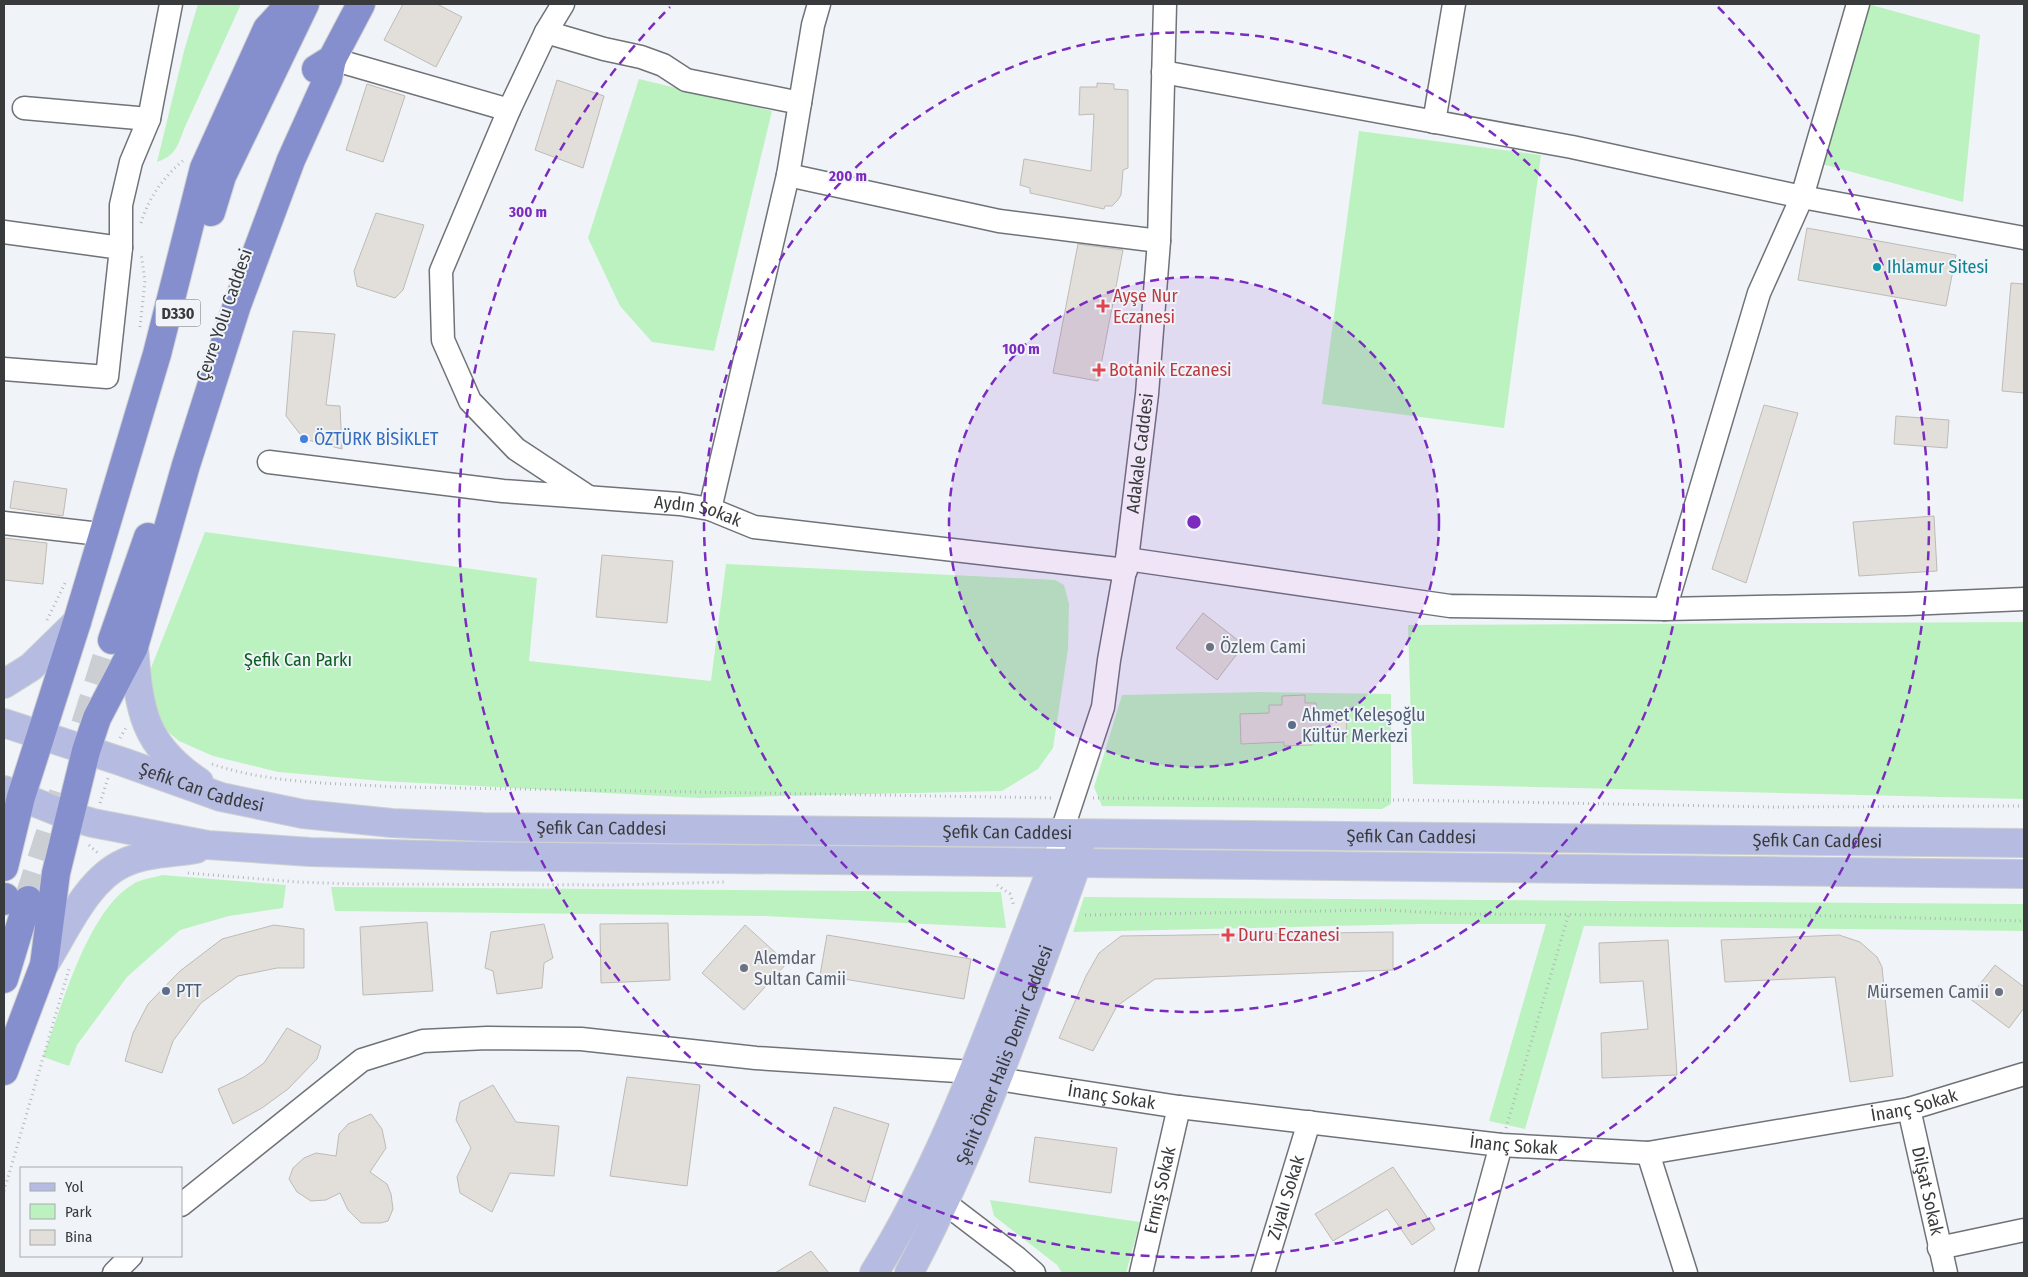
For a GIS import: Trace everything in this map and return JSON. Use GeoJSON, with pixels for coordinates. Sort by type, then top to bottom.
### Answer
{"type":"FeatureCollection","features":[{"type":"Feature","properties":{"kind":"highway"},"geometry":{"type":"LineString","coordinates":[[4,866],[12,794],[40,735],[80,628],[156,354],[204,168],[267,29],[290,4]]}},
{"type":"Feature","properties":{"kind":"highway","name":"D330"},"geometry":{"type":"LineString","coordinates":[[80,628],[172,329],[222,176],[305,4]]}},
{"type":"Feature","properties":{"kind":"highway"},"geometry":{"type":"LineString","coordinates":[[4,1071],[44,965],[56,873],[86,751],[97,718],[186,465],[237,305],[291,160],[328,78],[332,59],[361,4]]}},
{"type":"Feature","properties":{"kind":"highway"},"geometry":{"type":"LineString","coordinates":[[4,979],[12,899]]}},
{"type":"Feature","properties":{"kind":"main road"},"geometry":{"type":"LineString","coordinates":[[4,684],[31,667],[80,628]]}},
{"type":"Feature","properties":{"kind":"main road"},"geometry":{"type":"LineString","coordinates":[[123,644],[151,735],[176,767],[220,797]]}},
{"type":"Feature","properties":{"kind":"main road","name":"Şefik Can Caddesi"},"geometry":{"type":"LineString","coordinates":[[4,724],[123,762],[220,797],[303,814],[392,823],[482,826],[2024,843]]}},
{"type":"Feature","properties":{"kind":"main road","name":"Şefik Can Caddesi"},"geometry":{"type":"LineString","coordinates":[[12,794],[93,823],[218,846],[310,852],[472,856],[2024,874]]}},
{"type":"Feature","properties":{"kind":"main road","name":"Şehit Ömer Halis Demir Caddesi"},"geometry":{"type":"LineString","coordinates":[[909,1273],[946,1203],[985,1076],[1065,863],[1072,832]]}},
{"type":"Feature","properties":{"kind":"main road"},"geometry":{"type":"LineString","coordinates":[[44,965],[88,892],[105,873],[125,862],[218,846]]}},
{"type":"Feature","properties":{"kind":"main road","name":"Şehit Ömer Halis Demir Caddesi"},"geometry":{"type":"LineString","coordinates":[[874,1273],[894,1241],[932,1166],[985,1076]]}},
{"type":"Feature","properties":{"kind":"street"},"geometry":{"type":"LineString","coordinates":[[4,368],[107,377],[130,247],[121,205],[131,162],[149,119],[171,4]]}},
{"type":"Feature","properties":{"kind":"street"},"geometry":{"type":"LineString","coordinates":[[563,4],[546,32],[509,110],[441,271],[444,340],[470,402],[516,449],[588,497]]}},
{"type":"Feature","properties":{"kind":"street"},"geometry":{"type":"LineString","coordinates":[[710,509],[788,175],[819,4]]}},
{"type":"Feature","properties":{"kind":"street","name":"Adakale Caddesi"},"geometry":{"type":"LineString","coordinates":[[1072,832],[1103,707],[1109,660],[1126,565],[1147,394],[1159,241],[1165,4]]}},
{"type":"Feature","properties":{"kind":"street"},"geometry":{"type":"LineString","coordinates":[[1434,122],[1454,4]]}},
{"type":"Feature","properties":{"kind":"street"},"geometry":{"type":"LineString","coordinates":[[1665,609],[1759,292],[1802,197],[1858,4]]}},
{"type":"Feature","properties":{"kind":"street"},"geometry":{"type":"LineString","coordinates":[[546,32],[604,50],[640,57],[663,66],[686,80],[800,103]]}},
{"type":"Feature","properties":{"kind":"street"},"geometry":{"type":"LineString","coordinates":[[332,59],[509,110]]}},
{"type":"Feature","properties":{"kind":"street"},"geometry":{"type":"LineString","coordinates":[[1163,72],[1572,147],[1802,197],[2024,238]]}},
{"type":"Feature","properties":{"kind":"street"},"geometry":{"type":"LineString","coordinates":[[24,108],[149,119]]}},
{"type":"Feature","properties":{"kind":"street"},"geometry":{"type":"LineString","coordinates":[[788,175],[999,221],[1159,241]]}},
{"type":"Feature","properties":{"kind":"street"},"geometry":{"type":"LineString","coordinates":[[4,232],[130,247]]}},
{"type":"Feature","properties":{"kind":"street","name":"Aydın Sokak"},"geometry":{"type":"LineString","coordinates":[[270,462],[503,491],[710,509],[754,527],[1126,565],[1450,606],[1665,609],[1907,604],[2024,599]]}},
{"type":"Feature","properties":{"kind":"street"},"geometry":{"type":"LineString","coordinates":[[4,523],[91,533]]}},
{"type":"Feature","properties":{"kind":"street","name":"İnanç Sokak"},"geometry":{"type":"LineString","coordinates":[[182,1204],[362,1060],[423,1041],[487,1038],[581,1039],[756,1058],[985,1076],[1179,1107],[1501,1145],[1648,1153],[1909,1109],[2024,1074]]}},
{"type":"Feature","properties":{"kind":"street","name":"Ermiş Sokak"},"geometry":{"type":"LineString","coordinates":[[1141,1273],[1179,1107]]}},
{"type":"Feature","properties":{"kind":"street","name":"Dilşat Sokak"},"geometry":{"type":"LineString","coordinates":[[1909,1109],[1946,1273]]}},
{"type":"Feature","properties":{"kind":"street","name":"Ziyalı Sokak"},"geometry":{"type":"LineString","coordinates":[[1263,1273],[1309,1122]]}},
{"type":"Feature","properties":{"kind":"street"},"geometry":{"type":"LineString","coordinates":[[1466,1273],[1501,1145]]}},
{"type":"Feature","properties":{"kind":"street"},"geometry":{"type":"LineString","coordinates":[[1648,1153],[1686,1273]]}},
{"type":"Feature","properties":{"kind":"street"},"geometry":{"type":"LineString","coordinates":[[946,1203],[1018,1258],[1034,1273]]}},
{"type":"Feature","properties":{"kind":"street"},"geometry":{"type":"LineString","coordinates":[[1940,1248],[2024,1230]]}},
{"type":"Feature","properties":{"kind":"street"},"geometry":{"type":"LineString","coordinates":[[114,1273],[130,1257]]}},
{"type":"Feature","properties":{"kind":"path"},"geometry":{"type":"LineString","coordinates":[[140,229],[155,191],[169,172],[187,157]]}},
{"type":"Feature","properties":{"kind":"path"},"geometry":{"type":"LineString","coordinates":[[130,247],[145,281],[140,328]]}},
{"type":"Feature","properties":{"kind":"path"},"geometry":{"type":"LineString","coordinates":[[44,627],[68,577]]}},
{"type":"Feature","properties":{"kind":"path"},"geometry":{"type":"LineString","coordinates":[[1085,915],[1387,910],[1455,914],[1569,913],[2024,921]]}},
{"type":"Feature","properties":{"kind":"path"},"geometry":{"type":"LineString","coordinates":[[1501,1145],[1569,913]]}},
{"type":"Feature","properties":{"kind":"green space"},"geometry":{"type":"Polygon","coordinates":[[[198,4],[241,4],[178,145],[168,157],[157,162],[184,51],[198,4]]]}},
{"type":"Feature","properties":{"kind":"green space"},"geometry":{"type":"Polygon","coordinates":[[[1868,4],[1980,35],[1963,202],[1822,164],[1868,4]]]}},
{"type":"Feature","properties":{"kind":"green space"},"geometry":{"type":"Polygon","coordinates":[[[639,79],[772,111],[714,351],[652,342],[620,306],[588,238],[639,79]]]}},
{"type":"Feature","properties":{"kind":"green space"},"geometry":{"type":"Polygon","coordinates":[[[1359,131],[1541,155],[1504,428],[1322,404],[1359,131]]]}},
{"type":"Feature","properties":{"kind":"green space","name":"Şefik Can Parkı"},"geometry":{"type":"Polygon","coordinates":[[[205,532],[537,578],[529,661],[711,681],[726,564],[1055,580],[1064,585],[1069,604],[1068,649],[1053,748],[1038,769],[1002,791],[700,798],[382,781],[278,772],[213,756],[179,741],[166,730],[153,704],[149,673],[205,532]]]}},
{"type":"Feature","properties":{"kind":"green space"},"geometry":{"type":"Polygon","coordinates":[[[2024,622],[2024,799],[1413,784],[1408,625],[2024,622]]]}},
{"type":"Feature","properties":{"kind":"green space"},"geometry":{"type":"Polygon","coordinates":[[[1261,692],[1391,694],[1391,804],[1382,809],[1102,806],[1094,787],[1122,695],[1261,692]]]}},
{"type":"Feature","properties":{"kind":"green space"},"geometry":{"type":"Polygon","coordinates":[[[162,875],[286,885],[283,908],[229,916],[180,930],[127,977],[77,1045],[69,1066],[43,1057],[67,988],[89,938],[102,916],[117,897],[133,884],[162,875]]]}},
{"type":"Feature","properties":{"kind":"green space"},"geometry":{"type":"Polygon","coordinates":[[[331,887],[1001,892],[1006,928],[764,916],[335,911],[331,887]]]}},
{"type":"Feature","properties":{"kind":"green space"},"geometry":{"type":"Polygon","coordinates":[[[1084,897],[2024,904],[2024,931],[1584,926],[1525,1129],[1489,1121],[1546,924],[1420,924],[1073,932],[1084,897]]]}},
{"type":"Feature","properties":{"kind":"green space"},"geometry":{"type":"Polygon","coordinates":[[[990,1200],[1140,1222],[1126,1273],[1062,1273],[1057,1265],[994,1216],[990,1200]]]}},
{"type":"Feature","properties":{"kind":"building"},"geometry":{"type":"Polygon","coordinates":[[[403,4],[437,4],[462,17],[436,67],[384,40],[403,4]]]}},
{"type":"Feature","properties":{"kind":"building"},"geometry":{"type":"Polygon","coordinates":[[[557,80],[604,96],[583,168],[535,150],[557,80]]]}},
{"type":"Feature","properties":{"kind":"building"},"geometry":{"type":"Polygon","coordinates":[[[1097,83],[1114,84],[1114,89],[1128,90],[1128,168],[1123,170],[1121,195],[1112,206],[1105,206],[1104,209],[1030,193],[1030,188],[1020,185],[1024,159],[1091,171],[1094,114],[1079,115],[1080,87],[1097,87],[1097,83]]]}},
{"type":"Feature","properties":{"kind":"building"},"geometry":{"type":"Polygon","coordinates":[[[367,84],[405,96],[383,162],[346,150],[367,84]]]}},
{"type":"Feature","properties":{"kind":"building"},"geometry":{"type":"Polygon","coordinates":[[[376,213],[424,225],[403,290],[395,298],[357,286],[354,271],[376,213]]]}},
{"type":"Feature","properties":{"kind":"building","name":"Ihlamur Sitesi"},"geometry":{"type":"Polygon","coordinates":[[[1807,228],[1956,255],[1946,306],[1798,280],[1807,228]]]}},
{"type":"Feature","properties":{"kind":"building"},"geometry":{"type":"Polygon","coordinates":[[[1078,244],[1123,250],[1098,381],[1053,373],[1078,244]]]}},
{"type":"Feature","properties":{"kind":"building"},"geometry":{"type":"Polygon","coordinates":[[[2011,283],[2024,284],[2024,393],[2002,391],[2011,283]]]}},
{"type":"Feature","properties":{"kind":"building"},"geometry":{"type":"Polygon","coordinates":[[[293,331],[335,334],[326,405],[340,406],[342,449],[304,439],[286,416],[293,331]]]}},
{"type":"Feature","properties":{"kind":"building"},"geometry":{"type":"Polygon","coordinates":[[[1764,405],[1798,413],[1746,583],[1712,569],[1764,405]]]}},
{"type":"Feature","properties":{"kind":"building"},"geometry":{"type":"Polygon","coordinates":[[[1896,416],[1949,420],[1947,448],[1894,444],[1896,416]]]}},
{"type":"Feature","properties":{"kind":"building"},"geometry":{"type":"Polygon","coordinates":[[[14,481],[67,489],[63,516],[10,508],[14,481]]]}},
{"type":"Feature","properties":{"kind":"building"},"geometry":{"type":"Polygon","coordinates":[[[1934,516],[1937,571],[1859,576],[1853,522],[1934,516]]]}},
{"type":"Feature","properties":{"kind":"building"},"geometry":{"type":"Polygon","coordinates":[[[4,538],[47,543],[43,584],[4,580],[4,538]]]}},
{"type":"Feature","properties":{"kind":"building"},"geometry":{"type":"Polygon","coordinates":[[[602,555],[673,561],[667,623],[596,617],[602,555]]]}},
{"type":"Feature","properties":{"kind":"building","name":"Özlem Cami"},"geometry":{"type":"Polygon","coordinates":[[[1203,613],[1244,645],[1217,680],[1176,648],[1203,613]]]}},
{"type":"Feature","properties":{"kind":"building"},"geometry":{"type":"Polygon","coordinates":[[[1305,695],[1305,703],[1316,703],[1317,711],[1346,710],[1347,737],[1312,739],[1312,745],[1284,746],[1284,742],[1241,744],[1240,714],[1269,713],[1269,705],[1282,705],[1282,696],[1305,695]]]}},
{"type":"Feature","properties":{"kind":"building"},"geometry":{"type":"Polygon","coordinates":[[[427,922],[433,991],[363,995],[360,927],[427,922]]]}},
{"type":"Feature","properties":{"kind":"building"},"geometry":{"type":"Polygon","coordinates":[[[668,923],[670,980],[601,983],[600,924],[668,923]]]}},
{"type":"Feature","properties":{"kind":"building"},"geometry":{"type":"Polygon","coordinates":[[[544,924],[553,958],[544,963],[542,988],[497,994],[493,971],[485,968],[491,932],[544,924]]]}},
{"type":"Feature","properties":{"kind":"building"},"geometry":{"type":"Polygon","coordinates":[[[274,925],[304,929],[304,968],[277,968],[238,976],[201,1003],[173,1041],[162,1073],[125,1061],[133,1033],[148,1004],[180,971],[222,939],[274,925]]]}},
{"type":"Feature","properties":{"kind":"building","name":"Alemdar Sultan Camii"},"geometry":{"type":"Polygon","coordinates":[[[745,925],[787,963],[744,1010],[702,973],[745,925]]]}},
{"type":"Feature","properties":{"kind":"building"},"geometry":{"type":"Polygon","coordinates":[[[1393,932],[1393,970],[1155,979],[1117,1006],[1093,1051],[1059,1038],[1086,976],[1099,953],[1121,936],[1393,932]]]}},
{"type":"Feature","properties":{"kind":"building"},"geometry":{"type":"Polygon","coordinates":[[[827,935],[971,959],[964,999],[820,975],[827,935]]]}},
{"type":"Feature","properties":{"kind":"building"},"geometry":{"type":"Polygon","coordinates":[[[1839,935],[1860,942],[1877,957],[1882,967],[1893,1076],[1850,1082],[1835,977],[1725,982],[1721,940],[1839,935]]]}},
{"type":"Feature","properties":{"kind":"building"},"geometry":{"type":"Polygon","coordinates":[[[1668,940],[1677,1075],[1602,1078],[1601,1033],[1648,1029],[1643,981],[1600,983],[1599,943],[1668,940]]]}},
{"type":"Feature","properties":{"kind":"building","name":"Mürsemen Camii"},"geometry":{"type":"Polygon","coordinates":[[[1995,965],[2024,987],[2024,1008],[2009,1028],[1969,998],[1995,965]]]}},
{"type":"Feature","properties":{"kind":"building"},"geometry":{"type":"Polygon","coordinates":[[[287,1028],[321,1046],[317,1059],[288,1089],[262,1108],[233,1124],[218,1089],[244,1077],[264,1063],[287,1028]]]}},
{"type":"Feature","properties":{"kind":"building"},"geometry":{"type":"Polygon","coordinates":[[[627,1077],[700,1085],[687,1186],[610,1176],[627,1077]]]}},
{"type":"Feature","properties":{"kind":"building"},"geometry":{"type":"Polygon","coordinates":[[[493,1085],[516,1122],[559,1126],[554,1176],[510,1173],[492,1212],[460,1193],[457,1177],[471,1148],[456,1120],[460,1102],[493,1085]]]}},
{"type":"Feature","properties":{"kind":"building"},"geometry":{"type":"Polygon","coordinates":[[[834,1107],[889,1124],[865,1202],[809,1185],[834,1107]]]}},
{"type":"Feature","properties":{"kind":"building"},"geometry":{"type":"Polygon","coordinates":[[[371,1114],[382,1129],[386,1148],[370,1172],[387,1184],[391,1194],[393,1209],[388,1221],[361,1223],[348,1210],[340,1193],[326,1200],[311,1201],[297,1192],[289,1179],[293,1168],[304,1158],[316,1153],[336,1156],[339,1134],[348,1124],[371,1114]]]}},
{"type":"Feature","properties":{"kind":"building"},"geometry":{"type":"Polygon","coordinates":[[[1035,1137],[1117,1148],[1111,1193],[1029,1182],[1035,1137]]]}},
{"type":"Feature","properties":{"kind":"building"},"geometry":{"type":"Polygon","coordinates":[[[1393,1167],[1435,1229],[1412,1245],[1387,1209],[1333,1241],[1315,1214],[1393,1167]]]}},
{"type":"Feature","properties":{"kind":"building"},"geometry":{"type":"Polygon","coordinates":[[[811,1251],[829,1273],[775,1273],[811,1251]]]}},
{"type":"Feature","properties":{"kind":"tunnel"},"geometry":{"type":"LineString","coordinates":[[85,725],[112,640]]}},
{"type":"Feature","properties":{"kind":"tunnel"},"geometry":{"type":"LineString","coordinates":[[28,900],[64,790]]}},
{"type":"Feature","properties":{"kind":"place","name":"Ihlamur Sitesi"},"geometry":{"type":"Point","coordinates":[1877,267]}},
{"type":"Feature","properties":{"kind":"place","name":"Ayşe Nur Eczanesi"},"geometry":{"type":"Point","coordinates":[1103,306]}},
{"type":"Feature","properties":{"kind":"place","name":"Botanik Eczanesi"},"geometry":{"type":"Point","coordinates":[1099,370]}},
{"type":"Feature","properties":{"kind":"place","name":"ÖZTÜRK BİSİKLET"},"geometry":{"type":"Point","coordinates":[304,439]}},
{"type":"Feature","properties":{"kind":"place","name":"Özlem Cami"},"geometry":{"type":"Point","coordinates":[1210,647]}},
{"type":"Feature","properties":{"kind":"place","name":"Ahmet Keleşoğlu Kültür Merkezi"},"geometry":{"type":"Point","coordinates":[1292,725]}},
{"type":"Feature","properties":{"kind":"place","name":"Duru Eczanesi"},"geometry":{"type":"Point","coordinates":[1228,935]}},
{"type":"Feature","properties":{"kind":"place","name":"Alemdar Sultan Camii"},"geometry":{"type":"Point","coordinates":[744,968]}},
{"type":"Feature","properties":{"kind":"place","name":"PTT"},"geometry":{"type":"Point","coordinates":[166,991]}},
{"type":"Feature","properties":{"kind":"place","name":"Mürsemen Camii"},"geometry":{"type":"Point","coordinates":[1999,992]}}]}
